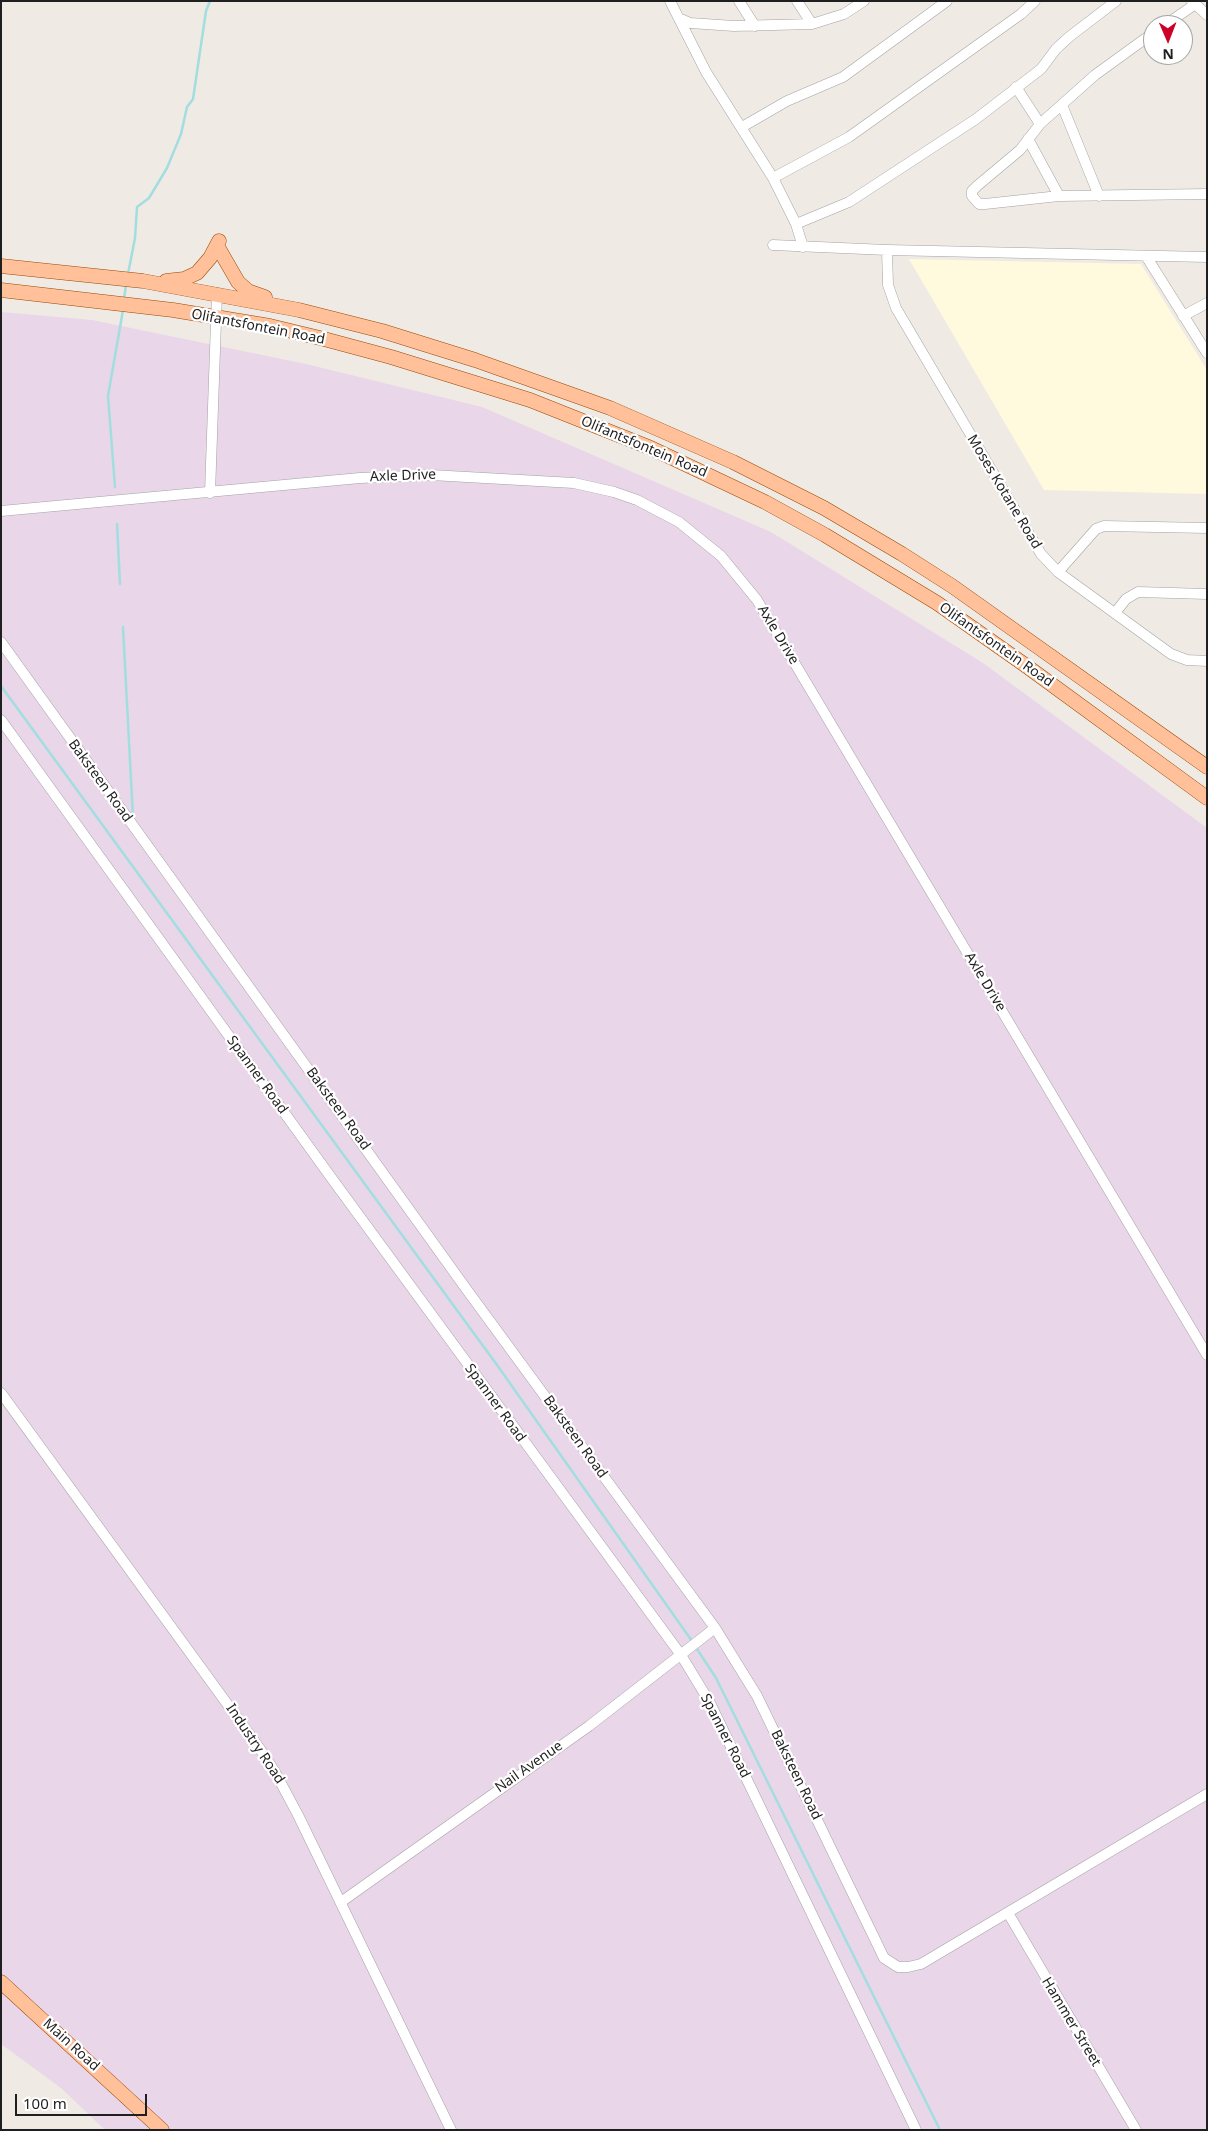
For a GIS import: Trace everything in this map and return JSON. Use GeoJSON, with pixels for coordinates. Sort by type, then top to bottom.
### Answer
{"type":"FeatureCollection","features":[{"type":"Feature","properties":{"kind":"main road"},"geometry":{"type":"LineString","coordinates":[[140,281],[171,281],[193,275],[206,263],[219,245],[233,275],[242,286],[299,310]]}},
{"type":"Feature","properties":{"kind":"main road","name":"Olifantsfontein Road"},"geometry":{"type":"LineString","coordinates":[[1,266],[107,276],[217,293],[299,310],[382,331],[539,381],[681,438],[786,489],[864,531],[952,586],[1207,766]]}},
{"type":"Feature","properties":{"kind":"main road","name":"Olifantsfontein Road"},"geometry":{"type":"LineString","coordinates":[[1,290],[135,304],[270,326],[460,377],[576,418],[707,474],[824,535],[937,603],[1207,798]]}},
{"type":"Feature","properties":{"kind":"main road","name":"Main Road"},"geometry":{"type":"LineString","coordinates":[[1,1982],[162,2130]]}},
{"type":"Feature","properties":{"kind":"street"},"geometry":{"type":"LineString","coordinates":[[670,1],[681,19],[696,55],[773,178],[796,224],[803,247]]}},
{"type":"Feature","properties":{"kind":"street"},"geometry":{"type":"LineString","coordinates":[[739,1],[754,26]]}},
{"type":"Feature","properties":{"kind":"street"},"geometry":{"type":"LineString","coordinates":[[797,1],[812,24]]}},
{"type":"Feature","properties":{"kind":"street"},"geometry":{"type":"LineString","coordinates":[[681,19],[690,23],[754,26],[812,24],[844,14],[864,1]]}},
{"type":"Feature","properties":{"kind":"street"},"geometry":{"type":"LineString","coordinates":[[742,127],[788,101],[850,72],[948,1]]}},
{"type":"Feature","properties":{"kind":"street"},"geometry":{"type":"LineString","coordinates":[[773,178],[849,137],[1021,14],[1035,1]]}},
{"type":"Feature","properties":{"kind":"street"},"geometry":{"type":"LineString","coordinates":[[796,224],[850,202],[976,119],[1041,69],[1056,49],[1069,37],[1116,1]]}},
{"type":"Feature","properties":{"kind":"street"},"geometry":{"type":"LineString","coordinates":[[1178,15],[1193,3],[1207,15]]}},
{"type":"Feature","properties":{"kind":"street"},"geometry":{"type":"LineString","coordinates":[[1143,40],[1095,75],[1040,124],[1020,150],[972,191],[972,196],[979,204],[985,204],[1059,196],[1207,194]]}},
{"type":"Feature","properties":{"kind":"street"},"geometry":{"type":"LineString","coordinates":[[1016,87],[1040,124]]}},
{"type":"Feature","properties":{"kind":"street"},"geometry":{"type":"LineString","coordinates":[[1062,104],[1099,196]]}},
{"type":"Feature","properties":{"kind":"street"},"geometry":{"type":"LineString","coordinates":[[1028,139],[1059,196]]}},
{"type":"Feature","properties":{"kind":"street"},"geometry":{"type":"LineString","coordinates":[[773,245],[887,250],[1207,257]]}},
{"type":"Feature","properties":{"kind":"street","name":"Moses Kotane Road"},"geometry":{"type":"LineString","coordinates":[[887,250],[888,285],[896,308],[1039,551],[1058,572],[1171,654],[1187,660],[1207,661]]}},
{"type":"Feature","properties":{"kind":"street"},"geometry":{"type":"LineString","coordinates":[[1146,256],[1207,353]]}},
{"type":"Feature","properties":{"kind":"street"},"geometry":{"type":"LineString","coordinates":[[210,493],[217,293]]}},
{"type":"Feature","properties":{"kind":"street"},"geometry":{"type":"LineString","coordinates":[[1184,316],[1207,303]]}},
{"type":"Feature","properties":{"kind":"street","name":"Axle Drive"},"geometry":{"type":"LineString","coordinates":[[1,511],[395,475],[432,474],[574,483],[614,492],[637,500],[680,522],[701,538],[743,580],[756,600],[1207,1355]]}},
{"type":"Feature","properties":{"kind":"street"},"geometry":{"type":"LineString","coordinates":[[1058,572],[1096,529],[1104,526],[1207,528]]}},
{"type":"Feature","properties":{"kind":"street"},"geometry":{"type":"LineString","coordinates":[[1115,613],[1126,599],[1138,592],[1207,594]]}},
{"type":"Feature","properties":{"kind":"street","name":"Baksteen Road"},"geometry":{"type":"LineString","coordinates":[[1,642],[467,1290],[716,1628],[757,1696],[884,1958],[898,1967],[914,1967],[1207,1794]]}},
{"type":"Feature","properties":{"kind":"street","name":"Spanner Road"},"geometry":{"type":"LineString","coordinates":[[1,720],[330,1176],[681,1655],[708,1700],[916,2130]]}},
{"type":"Feature","properties":{"kind":"street","name":"Industry Road"},"geometry":{"type":"LineString","coordinates":[[1,1393],[260,1749],[290,1798],[451,2130]]}},
{"type":"Feature","properties":{"kind":"street","name":"Nail Avenue"},"geometry":{"type":"LineString","coordinates":[[341,1902],[588,1726],[716,1628]]}},
{"type":"Feature","properties":{"kind":"street","name":"Hammer Street"},"geometry":{"type":"LineString","coordinates":[[1008,1913],[1136,2130]]}},
{"type":"Feature","properties":{"kind":"shaded area"},"geometry":{"type":"Polygon","coordinates":[[[909,259],[1141,264],[1207,370],[1207,494],[1044,490],[909,259]]]}},
{"type":"Feature","properties":{"kind":"shaded area"},"geometry":{"type":"Polygon","coordinates":[[[1,312],[92,320],[306,364],[482,407],[771,532],[983,663],[1207,828],[1207,2130],[105,2130],[61,2088],[1,2044],[1,312]]]}},
{"type":"Feature","properties":{"kind":"waterway"},"geometry":{"type":"LineString","coordinates":[[128,274],[135,238],[137,207],[149,198],[167,168],[181,134],[187,107],[193,99],[206,11],[210,1]]}},
{"type":"Feature","properties":{"kind":"waterway"},"geometry":{"type":"LineString","coordinates":[[124,299],[126,285]]}},
{"type":"Feature","properties":{"kind":"waterway"},"geometry":{"type":"LineString","coordinates":[[115,487],[108,396],[123,310]]}},
{"type":"Feature","properties":{"kind":"waterway"},"geometry":{"type":"LineString","coordinates":[[117,524],[120,584]]}},
{"type":"Feature","properties":{"kind":"waterway"},"geometry":{"type":"LineString","coordinates":[[123,627],[133,818]]}},
{"type":"Feature","properties":{"kind":"waterway"},"geometry":{"type":"LineString","coordinates":[[1,686],[497,1365],[692,1641]]}},
{"type":"Feature","properties":{"kind":"waterway"},"geometry":{"type":"LineString","coordinates":[[695,1646],[716,1678],[940,2130]]}}]}
